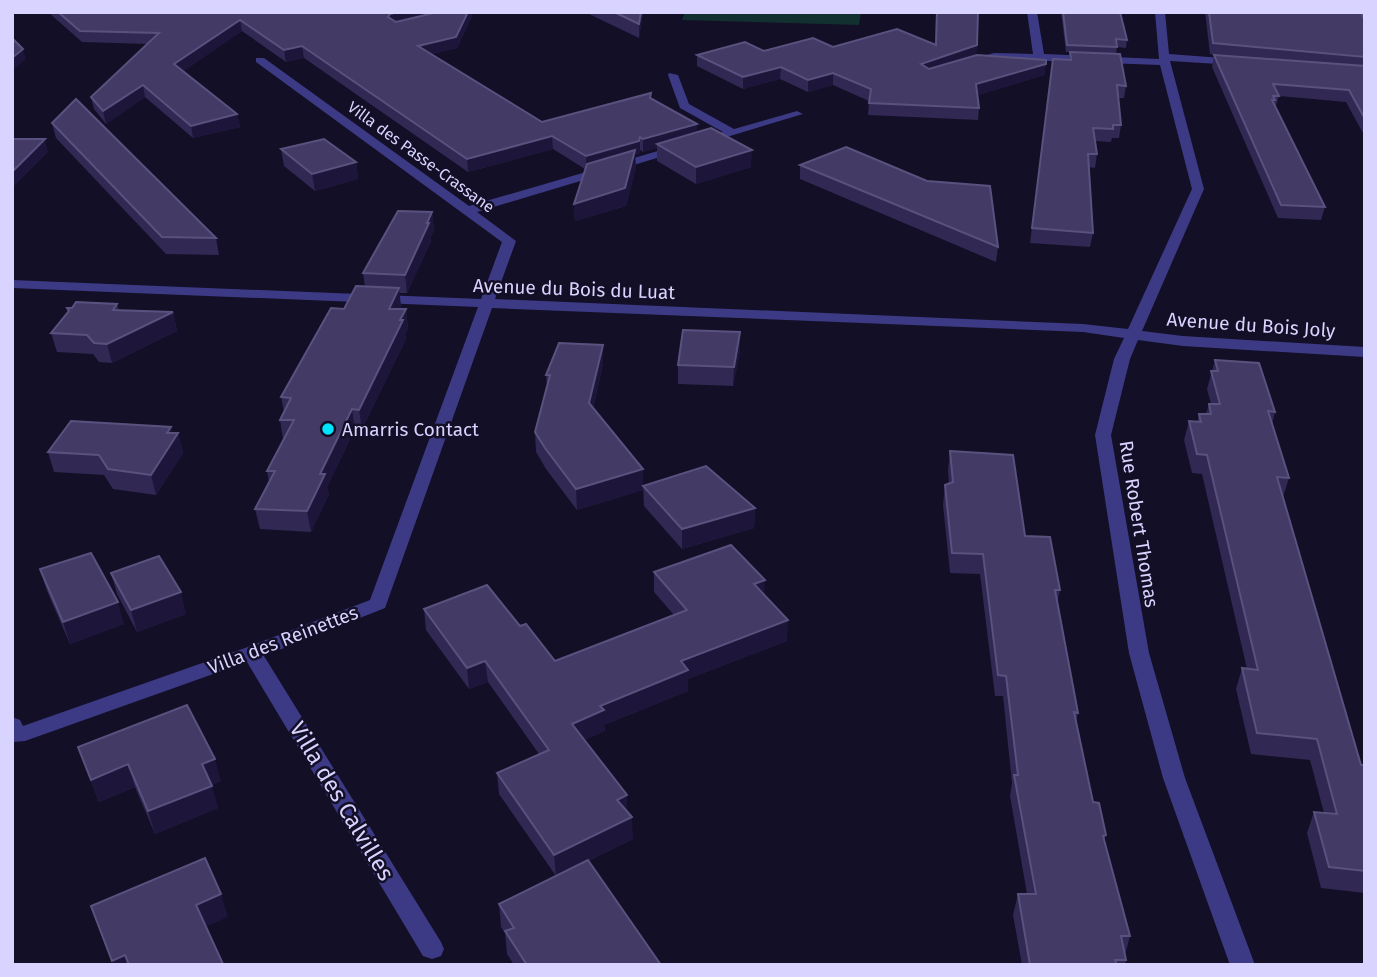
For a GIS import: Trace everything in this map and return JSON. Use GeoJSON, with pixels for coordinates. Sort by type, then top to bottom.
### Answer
{"type":"FeatureCollection","features":[{"type":"Feature","properties":{"kind":"street"},"geometry":{"type":"LineString","coordinates":[[1032,12],[1039,57]]}},
{"type":"Feature","properties":{"kind":"street","name":"Rue Robert Thomas"},"geometry":{"type":"LineString","coordinates":[[1160,12],[1165,60],[1198,189],[1148,295],[1122,359],[1103,435],[1139,653],[1174,778],[1248,964]]}},
{"type":"Feature","properties":{"kind":"street"},"geometry":{"type":"LineString","coordinates":[[954,67],[994,55],[1245,63]]}},
{"type":"Feature","properties":{"kind":"street","name":"Villa des Passe-Crassane"},"geometry":{"type":"LineString","coordinates":[[260,60],[509,241],[486,304]]}},
{"type":"Feature","properties":{"kind":"street"},"geometry":{"type":"LineString","coordinates":[[673,75],[684,106],[733,133]]}},
{"type":"Feature","properties":{"kind":"street"},"geometry":{"type":"LineString","coordinates":[[468,210],[797,114]]}},
{"type":"Feature","properties":{"kind":"street","name":"Avenue du Bois du Luat"},"geometry":{"type":"LineString","coordinates":[[12,284],[1083,328],[1134,335]]}},
{"type":"Feature","properties":{"kind":"street","name":"Villa des Reinettes"},"geometry":{"type":"LineString","coordinates":[[12,725],[17,736],[252,653],[378,604],[486,304]]}},
{"type":"Feature","properties":{"kind":"street","name":"Avenue du Bois Joly"},"geometry":{"type":"LineString","coordinates":[[1134,335],[1365,352]]}},
{"type":"Feature","properties":{"kind":"street","name":"Villa des Calvilles"},"geometry":{"type":"LineString","coordinates":[[252,653],[432,949]]}},
{"type":"Feature","properties":{"kind":"green space"},"geometry":{"type":"Polygon","coordinates":[[[685,12],[861,12],[859,25],[682,20],[685,12]]]}},
{"type":"Feature","properties":{"kind":"building"},"geometry":{"type":"Polygon","coordinates":[[[58,12],[398,12],[388,17],[396,22],[438,12],[468,12],[456,37],[418,46],[542,122],[651,93],[650,98],[697,124],[643,139],[640,137],[639,141],[586,156],[552,136],[467,159],[302,46],[284,50],[240,20],[174,64],[237,114],[191,126],[143,85],[103,111],[91,97],[159,33],[80,31],[58,12]]]}},
{"type":"Feature","properties":{"kind":"building"},"geometry":{"type":"Polygon","coordinates":[[[614,12],[641,12],[639,24],[614,12]]]}},
{"type":"Feature","properties":{"kind":"building"},"geometry":{"type":"Polygon","coordinates":[[[937,12],[978,12],[977,45],[921,64],[929,69],[977,55],[1046,60],[1046,64],[976,84],[979,108],[869,103],[871,89],[833,73],[808,80],[781,67],[743,77],[697,55],[745,42],[764,51],[813,38],[833,47],[897,29],[936,45],[937,12]]]}},
{"type":"Feature","properties":{"kind":"building"},"geometry":{"type":"Polygon","coordinates":[[[1063,12],[1120,12],[1127,40],[1116,39],[1117,47],[1067,45],[1063,12]]]}},
{"type":"Feature","properties":{"kind":"building"},"geometry":{"type":"Polygon","coordinates":[[[1209,12],[1361,12],[1365,22],[1365,57],[1213,43],[1209,12]]]}},
{"type":"Feature","properties":{"kind":"building"},"geometry":{"type":"Polygon","coordinates":[[[12,38],[23,49],[12,58],[12,38]]]}},
{"type":"Feature","properties":{"kind":"building"},"geometry":{"type":"Polygon","coordinates":[[[1070,52],[1120,54],[1126,86],[1117,85],[1121,125],[1113,125],[1113,129],[1093,128],[1097,154],[1088,154],[1093,233],[1032,228],[1053,59],[1071,60],[1070,52]]]}},
{"type":"Feature","properties":{"kind":"building"},"geometry":{"type":"Polygon","coordinates":[[[1214,55],[1365,66],[1365,119],[1349,90],[1273,84],[1279,96],[1273,96],[1275,100],[1272,100],[1325,207],[1281,205],[1214,55]]]}},
{"type":"Feature","properties":{"kind":"building"},"geometry":{"type":"Polygon","coordinates":[[[76,99],[216,238],[162,237],[52,123],[76,99]]]}},
{"type":"Feature","properties":{"kind":"building"},"geometry":{"type":"Polygon","coordinates":[[[711,128],[752,150],[696,167],[657,144],[711,128]]]}},
{"type":"Feature","properties":{"kind":"building"},"geometry":{"type":"Polygon","coordinates":[[[12,139],[45,139],[12,172],[12,139]]]}},
{"type":"Feature","properties":{"kind":"building"},"geometry":{"type":"Polygon","coordinates":[[[324,139],[356,162],[312,174],[281,149],[324,139]]]}},
{"type":"Feature","properties":{"kind":"building"},"geometry":{"type":"Polygon","coordinates":[[[846,147],[927,181],[990,186],[998,247],[800,165],[846,147]]]}},
{"type":"Feature","properties":{"kind":"building"},"geometry":{"type":"Polygon","coordinates":[[[635,150],[625,188],[574,204],[587,164],[635,150]]]}},
{"type":"Feature","properties":{"kind":"building"},"geometry":{"type":"Polygon","coordinates":[[[398,211],[432,212],[405,275],[363,273],[398,211]]]}},
{"type":"Feature","properties":{"kind":"building"},"geometry":{"type":"Polygon","coordinates":[[[356,286],[399,288],[389,309],[406,309],[400,320],[403,320],[359,410],[352,409],[320,474],[325,474],[307,511],[255,509],[275,471],[267,471],[294,420],[280,420],[291,398],[281,397],[331,308],[344,309],[356,286]]]}},
{"type":"Feature","properties":{"kind":"building"},"geometry":{"type":"Polygon","coordinates":[[[76,302],[117,304],[113,310],[173,312],[107,344],[94,343],[87,335],[51,333],[69,311],[67,308],[72,308],[76,302]]]}},
{"type":"Feature","properties":{"kind":"building"},"geometry":{"type":"Polygon","coordinates":[[[683,330],[740,332],[734,367],[678,365],[683,330]]]}},
{"type":"Feature","properties":{"kind":"building"},"geometry":{"type":"Polygon","coordinates":[[[559,343],[603,345],[589,403],[643,469],[576,489],[545,448],[535,432],[550,375],[546,375],[559,343]]]}},
{"type":"Feature","properties":{"kind":"building"},"geometry":{"type":"Polygon","coordinates":[[[1215,360],[1259,363],[1275,412],[1268,411],[1289,478],[1277,477],[1361,765],[1365,765],[1365,871],[1329,867],[1314,812],[1337,814],[1317,739],[1257,733],[1242,668],[1258,670],[1207,455],[1197,454],[1189,421],[1201,422],[1199,414],[1211,414],[1209,404],[1220,404],[1211,371],[1218,371],[1215,360]]]}},
{"type":"Feature","properties":{"kind":"building"},"geometry":{"type":"Polygon","coordinates":[[[71,421],[171,427],[167,433],[178,433],[151,475],[108,469],[99,455],[48,452],[71,421]]]}},
{"type":"Feature","properties":{"kind":"building"},"geometry":{"type":"Polygon","coordinates":[[[950,451],[1013,455],[1025,536],[1050,537],[1060,590],[1055,590],[1078,713],[1074,712],[1093,802],[1099,803],[1106,835],[1103,836],[1130,936],[1121,936],[1126,960],[1115,960],[1117,965],[1030,965],[1018,894],[1036,894],[1014,775],[1018,775],[1006,676],[998,675],[983,554],[952,553],[945,485],[953,482],[950,451]]]}},
{"type":"Feature","properties":{"kind":"building"},"geometry":{"type":"Polygon","coordinates":[[[706,466],[755,508],[682,529],[643,486],[706,466]]]}},
{"type":"Feature","properties":{"kind":"building"},"geometry":{"type":"Polygon","coordinates":[[[731,545],[765,580],[754,584],[788,620],[681,661],[688,670],[600,706],[604,710],[572,724],[627,795],[617,800],[632,817],[554,855],[497,773],[549,750],[485,661],[467,668],[424,609],[487,585],[520,626],[526,624],[555,661],[687,610],[654,572],[731,545]]]}},
{"type":"Feature","properties":{"kind":"building"},"geometry":{"type":"Polygon","coordinates":[[[91,553],[118,602],[63,622],[40,569],[91,553]]]}},
{"type":"Feature","properties":{"kind":"building"},"geometry":{"type":"Polygon","coordinates":[[[159,556],[181,592],[131,610],[111,573],[159,556]]]}},
{"type":"Feature","properties":{"kind":"building"},"geometry":{"type":"Polygon","coordinates":[[[187,705],[215,759],[202,764],[212,786],[148,811],[128,764],[91,780],[78,747],[187,705]]]}},
{"type":"Feature","properties":{"kind":"building"},"geometry":{"type":"Polygon","coordinates":[[[205,858],[221,894],[196,905],[223,964],[129,965],[125,955],[112,961],[91,906],[205,858]]]}},
{"type":"Feature","properties":{"kind":"building"},"geometry":{"type":"Polygon","coordinates":[[[588,860],[661,965],[527,965],[505,931],[514,928],[499,904],[588,860]]]}},
{"type":"Feature","properties":{"kind":"place","name":"Amarris Contact"},"geometry":{"type":"Point","coordinates":[328,429]}}]}
